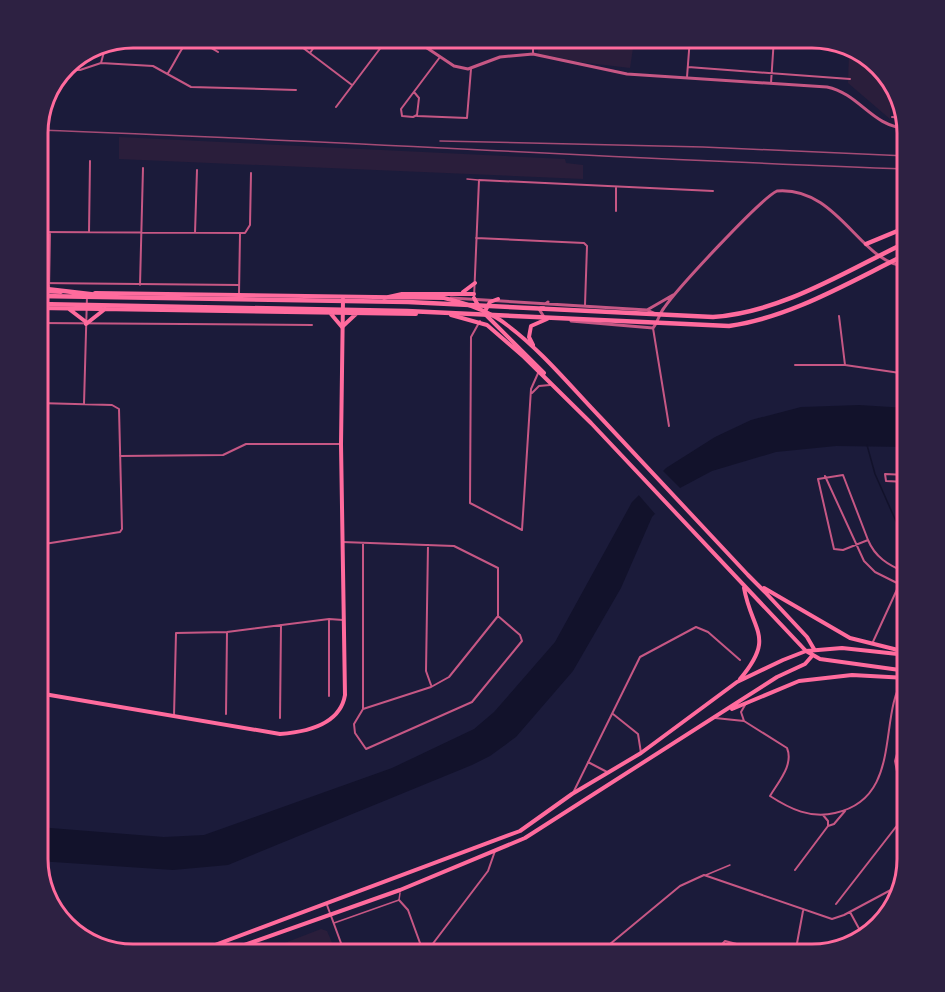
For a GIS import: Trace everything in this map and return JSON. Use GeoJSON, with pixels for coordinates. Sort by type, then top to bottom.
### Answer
{"type":"FeatureCollection","features":[{"type":"Feature","properties":{"kind":"highway"},"geometry":{"type":"LineString","coordinates":[[866,244],[897,231]]}},
{"type":"Feature","properties":{"kind":"highway"},"geometry":{"type":"LineString","coordinates":[[48,293],[118,298],[408,302],[727,316],[756,310],[799,294],[897,247]]}},
{"type":"Feature","properties":{"kind":"highway"},"geometry":{"type":"LineString","coordinates":[[48,306],[407,311],[729,326],[759,320],[806,302],[897,259]]}},
{"type":"Feature","properties":{"kind":"main road"},"geometry":{"type":"LineString","coordinates":[[456,294],[467,291],[475,283]]}},
{"type":"Feature","properties":{"kind":"main road"},"geometry":{"type":"LineString","coordinates":[[49,292],[444,298],[506,323],[534,348],[688,510],[807,637],[814,650],[806,664],[777,677],[525,838],[400,890],[247,944]]}},
{"type":"Feature","properties":{"kind":"main road"},"geometry":{"type":"LineString","coordinates":[[384,298],[389,295],[402,294],[474,296],[484,313],[541,369],[553,386]]}},
{"type":"Feature","properties":{"kind":"main road"},"geometry":{"type":"LineString","coordinates":[[48,695],[174,718],[280,734],[322,724],[340,710],[344,702],[341,444],[344,298]]}},
{"type":"Feature","properties":{"kind":"main road"},"geometry":{"type":"LineString","coordinates":[[484,313],[490,302],[498,299]]}},
{"type":"Feature","properties":{"kind":"main road"},"geometry":{"type":"LineString","coordinates":[[48,307],[440,314],[480,321],[539,371],[806,651],[812,656],[897,669]]}},
{"type":"Feature","properties":{"kind":"main road"},"geometry":{"type":"LineString","coordinates":[[69,308],[86,323],[105,309]]}},
{"type":"Feature","properties":{"kind":"main road"},"geometry":{"type":"LineString","coordinates":[[329,313],[338,320],[342,327]]}},
{"type":"Feature","properties":{"kind":"main road"},"geometry":{"type":"LineString","coordinates":[[342,327],[358,313]]}},
{"type":"Feature","properties":{"kind":"main road"},"geometry":{"type":"LineString","coordinates":[[534,348],[529,337],[531,326],[548,319]]}},
{"type":"Feature","properties":{"kind":"main road"},"geometry":{"type":"LineString","coordinates":[[758,585],[822,624],[850,638],[897,651]]}},
{"type":"Feature","properties":{"kind":"main road"},"geometry":{"type":"LineString","coordinates":[[738,682],[752,666],[760,642],[744,586]]}},
{"type":"Feature","properties":{"kind":"main road"},"geometry":{"type":"LineString","coordinates":[[219,944],[520,831],[572,794],[641,753],[738,682],[806,651],[842,648],[897,653]]}},
{"type":"Feature","properties":{"kind":"main road"},"geometry":{"type":"LineString","coordinates":[[725,711],[799,681],[852,675],[897,678]]}},
{"type":"Feature","properties":{"kind":"street"},"geometry":{"type":"LineString","coordinates":[[168,73],[184,48]]}},
{"type":"Feature","properties":{"kind":"street"},"geometry":{"type":"LineString","coordinates":[[212,48],[218,52]]}},
{"type":"Feature","properties":{"kind":"street"},"geometry":{"type":"LineString","coordinates":[[303,48],[353,85]]}},
{"type":"Feature","properties":{"kind":"street"},"geometry":{"type":"LineString","coordinates":[[310,53],[313,48]]}},
{"type":"Feature","properties":{"kind":"street"},"geometry":{"type":"LineString","coordinates":[[336,107],[381,48]]}},
{"type":"Feature","properties":{"kind":"street"},"geometry":{"type":"LineString","coordinates":[[427,48],[455,67],[471,69],[500,57],[533,54],[610,72],[839,89],[887,126],[896,127]]}},
{"type":"Feature","properties":{"kind":"street"},"geometry":{"type":"LineString","coordinates":[[533,48],[533,54]]}},
{"type":"Feature","properties":{"kind":"street"},"geometry":{"type":"LineString","coordinates":[[687,77],[689,48]]}},
{"type":"Feature","properties":{"kind":"street"},"geometry":{"type":"LineString","coordinates":[[771,83],[773,48]]}},
{"type":"Feature","properties":{"kind":"street"},"geometry":{"type":"LineString","coordinates":[[101,63],[104,53]]}},
{"type":"Feature","properties":{"kind":"street"},"geometry":{"type":"LineString","coordinates":[[440,57],[400,112],[404,117],[468,116],[471,69]]}},
{"type":"Feature","properties":{"kind":"street"},"geometry":{"type":"LineString","coordinates":[[77,70],[101,63],[153,66],[168,73],[181,84],[191,87],[296,90]]}},
{"type":"Feature","properties":{"kind":"street"},"geometry":{"type":"LineString","coordinates":[[688,68],[850,79]]}},
{"type":"Feature","properties":{"kind":"street"},"geometry":{"type":"LineString","coordinates":[[414,92],[419,99],[416,116]]}},
{"type":"Feature","properties":{"kind":"street"},"geometry":{"type":"LineString","coordinates":[[89,232],[90,161]]}},
{"type":"Feature","properties":{"kind":"street"},"geometry":{"type":"LineString","coordinates":[[140,285],[143,168]]}},
{"type":"Feature","properties":{"kind":"street"},"geometry":{"type":"LineString","coordinates":[[195,233],[196,171]]}},
{"type":"Feature","properties":{"kind":"street"},"geometry":{"type":"LineString","coordinates":[[49,292],[50,232],[245,233],[249,229],[251,173]]}},
{"type":"Feature","properties":{"kind":"street"},"geometry":{"type":"LineString","coordinates":[[474,296],[479,180],[713,191]]}},
{"type":"Feature","properties":{"kind":"street"},"geometry":{"type":"LineString","coordinates":[[616,186],[616,212]]}},
{"type":"Feature","properties":{"kind":"street"},"geometry":{"type":"LineString","coordinates":[[669,426],[653,328],[677,293],[752,213],[777,191],[795,192],[824,204],[866,244],[897,265]]}},
{"type":"Feature","properties":{"kind":"street"},"geometry":{"type":"LineString","coordinates":[[239,296],[240,234]]}},
{"type":"Feature","properties":{"kind":"street"},"geometry":{"type":"LineString","coordinates":[[476,238],[584,243],[587,246],[585,305]]}},
{"type":"Feature","properties":{"kind":"street"},"geometry":{"type":"LineString","coordinates":[[49,284],[239,285]]}},
{"type":"Feature","properties":{"kind":"street"},"geometry":{"type":"LineString","coordinates":[[84,404],[87,293]]}},
{"type":"Feature","properties":{"kind":"street"},"geometry":{"type":"LineString","coordinates":[[647,310],[677,293]]}},
{"type":"Feature","properties":{"kind":"street"},"geometry":{"type":"LineString","coordinates":[[444,298],[474,296],[647,310],[656,313],[658,319]]}},
{"type":"Feature","properties":{"kind":"street"},"geometry":{"type":"LineString","coordinates":[[548,302],[541,305],[539,313],[548,319],[653,328]]}},
{"type":"Feature","properties":{"kind":"street"},"geometry":{"type":"LineString","coordinates":[[839,316],[845,365]]}},
{"type":"Feature","properties":{"kind":"street"},"geometry":{"type":"LineString","coordinates":[[480,321],[471,337],[470,503],[522,530],[532,393],[539,371]]}},
{"type":"Feature","properties":{"kind":"street"},"geometry":{"type":"LineString","coordinates":[[48,323],[312,325]]}},
{"type":"Feature","properties":{"kind":"street"},"geometry":{"type":"LineString","coordinates":[[795,365],[845,365],[897,372]]}},
{"type":"Feature","properties":{"kind":"street"},"geometry":{"type":"LineString","coordinates":[[532,393],[543,384],[553,386]]}},
{"type":"Feature","properties":{"kind":"street"},"geometry":{"type":"LineString","coordinates":[[48,403],[112,405],[119,409],[122,528],[120,532],[48,544]]}},
{"type":"Feature","properties":{"kind":"street"},"geometry":{"type":"LineString","coordinates":[[120,456],[224,455],[246,444],[341,444]]}},
{"type":"Feature","properties":{"kind":"street"},"geometry":{"type":"LineString","coordinates":[[897,475],[885,474],[886,481],[897,482]]}},
{"type":"Feature","properties":{"kind":"street"},"geometry":{"type":"LineString","coordinates":[[868,540],[843,549],[834,549],[818,478],[843,475],[868,540],[878,556],[897,567]]}},
{"type":"Feature","properties":{"kind":"street"},"geometry":{"type":"LineString","coordinates":[[825,477],[855,544],[868,567],[897,583]]}},
{"type":"Feature","properties":{"kind":"street"},"geometry":{"type":"LineString","coordinates":[[342,542],[454,546],[498,568],[498,616],[449,677],[431,687],[363,709]]}},
{"type":"Feature","properties":{"kind":"street"},"geometry":{"type":"LineString","coordinates":[[363,543],[363,709],[354,724],[355,733],[366,749],[472,702],[522,641],[520,635],[498,616]]}},
{"type":"Feature","properties":{"kind":"street"},"geometry":{"type":"LineString","coordinates":[[428,545],[426,671],[431,687]]}},
{"type":"Feature","properties":{"kind":"street"},"geometry":{"type":"LineString","coordinates":[[872,644],[897,588]]}},
{"type":"Feature","properties":{"kind":"street"},"geometry":{"type":"LineString","coordinates":[[174,718],[176,633],[227,632],[329,619],[343,620]]}},
{"type":"Feature","properties":{"kind":"street"},"geometry":{"type":"LineString","coordinates":[[329,619],[329,696]]}},
{"type":"Feature","properties":{"kind":"street"},"geometry":{"type":"LineString","coordinates":[[280,625],[280,718]]}},
{"type":"Feature","properties":{"kind":"street"},"geometry":{"type":"LineString","coordinates":[[572,794],[640,657],[696,627],[708,632],[740,660]]}},
{"type":"Feature","properties":{"kind":"street"},"geometry":{"type":"LineString","coordinates":[[226,714],[227,632]]}},
{"type":"Feature","properties":{"kind":"street"},"geometry":{"type":"LineString","coordinates":[[795,870],[828,826],[834,824],[846,811],[864,798],[878,775],[888,746],[897,691]]}},
{"type":"Feature","properties":{"kind":"street"},"geometry":{"type":"LineString","coordinates":[[744,721],[741,712],[746,704]]}},
{"type":"Feature","properties":{"kind":"street"},"geometry":{"type":"LineString","coordinates":[[612,713],[638,734],[641,753]]}},
{"type":"Feature","properties":{"kind":"street"},"geometry":{"type":"LineString","coordinates":[[715,718],[744,721],[781,742],[790,754],[788,765],[770,796],[787,808],[806,814],[846,811]]}},
{"type":"Feature","properties":{"kind":"street"},"geometry":{"type":"LineString","coordinates":[[588,762],[609,772]]}},
{"type":"Feature","properties":{"kind":"street"},"geometry":{"type":"LineString","coordinates":[[822,814],[828,821],[828,826]]}},
{"type":"Feature","properties":{"kind":"street"},"geometry":{"type":"LineString","coordinates":[[836,904],[897,826]]}},
{"type":"Feature","properties":{"kind":"street"},"geometry":{"type":"LineString","coordinates":[[432,944],[488,871],[495,851]]}},
{"type":"Feature","properties":{"kind":"street"},"geometry":{"type":"LineString","coordinates":[[610,944],[680,886],[704,876],[832,919],[891,890]]}},
{"type":"Feature","properties":{"kind":"street"},"geometry":{"type":"LineString","coordinates":[[399,900],[408,910],[418,944]]}},
{"type":"Feature","properties":{"kind":"street"},"geometry":{"type":"LineString","coordinates":[[327,905],[341,944]]}},
{"type":"Feature","properties":{"kind":"street"},"geometry":{"type":"LineString","coordinates":[[797,944],[803,911]]}},
{"type":"Feature","properties":{"kind":"street"},"geometry":{"type":"LineString","coordinates":[[850,912],[859,930]]}},
{"type":"Feature","properties":{"kind":"street"},"geometry":{"type":"LineString","coordinates":[[722,944],[725,940],[739,944]]}},
{"type":"Feature","properties":{"kind":"lane"},"geometry":{"type":"LineString","coordinates":[[467,179],[479,180]]}},
{"type":"Feature","properties":{"kind":"lane"},"geometry":{"type":"LineString","coordinates":[[704,876],[730,865]]}},
{"type":"Feature","properties":{"kind":"lane"},"geometry":{"type":"LineString","coordinates":[[333,923],[399,900],[400,890]]}},
{"type":"Feature","properties":{"kind":"shaded area"},"geometry":{"type":"Polygon","coordinates":[[[538,48],[633,48],[630,68],[538,57],[538,48]]]}},
{"type":"Feature","properties":{"kind":"shaded area"},"geometry":{"type":"Polygon","coordinates":[[[849,57],[864,66],[886,90],[891,102],[890,119],[848,83],[849,57]]]}},
{"type":"Feature","properties":{"kind":"shaded area"},"geometry":{"type":"Polygon","coordinates":[[[119,137],[565,159],[566,163],[583,165],[583,179],[119,159],[119,137]]]}},
{"type":"Feature","properties":{"kind":"shaded area"},"geometry":{"type":"Polygon","coordinates":[[[859,405],[897,407],[897,447],[836,446],[776,452],[712,471],[680,488],[652,517],[621,588],[573,671],[516,737],[490,756],[228,865],[173,870],[48,862],[48,828],[164,837],[204,835],[392,768],[474,729],[494,712],[555,642],[632,502],[666,468],[715,437],[751,420],[801,407],[859,405]]]}},
{"type":"Feature","properties":{"kind":"shaded area"},"geometry":{"type":"Polygon","coordinates":[[[321,929],[327,931],[333,944],[282,944],[321,929]]]}},
{"type":"Feature","properties":{"kind":"pier"},"geometry":{"type":"Polygon","coordinates":[[[661,469],[682,490],[656,515],[637,493],[661,469]]]}},
{"type":"Feature","properties":{"kind":"waterway"},"geometry":{"type":"LineString","coordinates":[[867,445],[875,474],[897,524]]}},
{"type":"Feature","properties":{"kind":"railway"},"geometry":{"type":"LineString","coordinates":[[48,130],[897,169]]}},
{"type":"Feature","properties":{"kind":"railway"},"geometry":{"type":"LineString","coordinates":[[440,141],[703,147],[897,156]]}}]}
